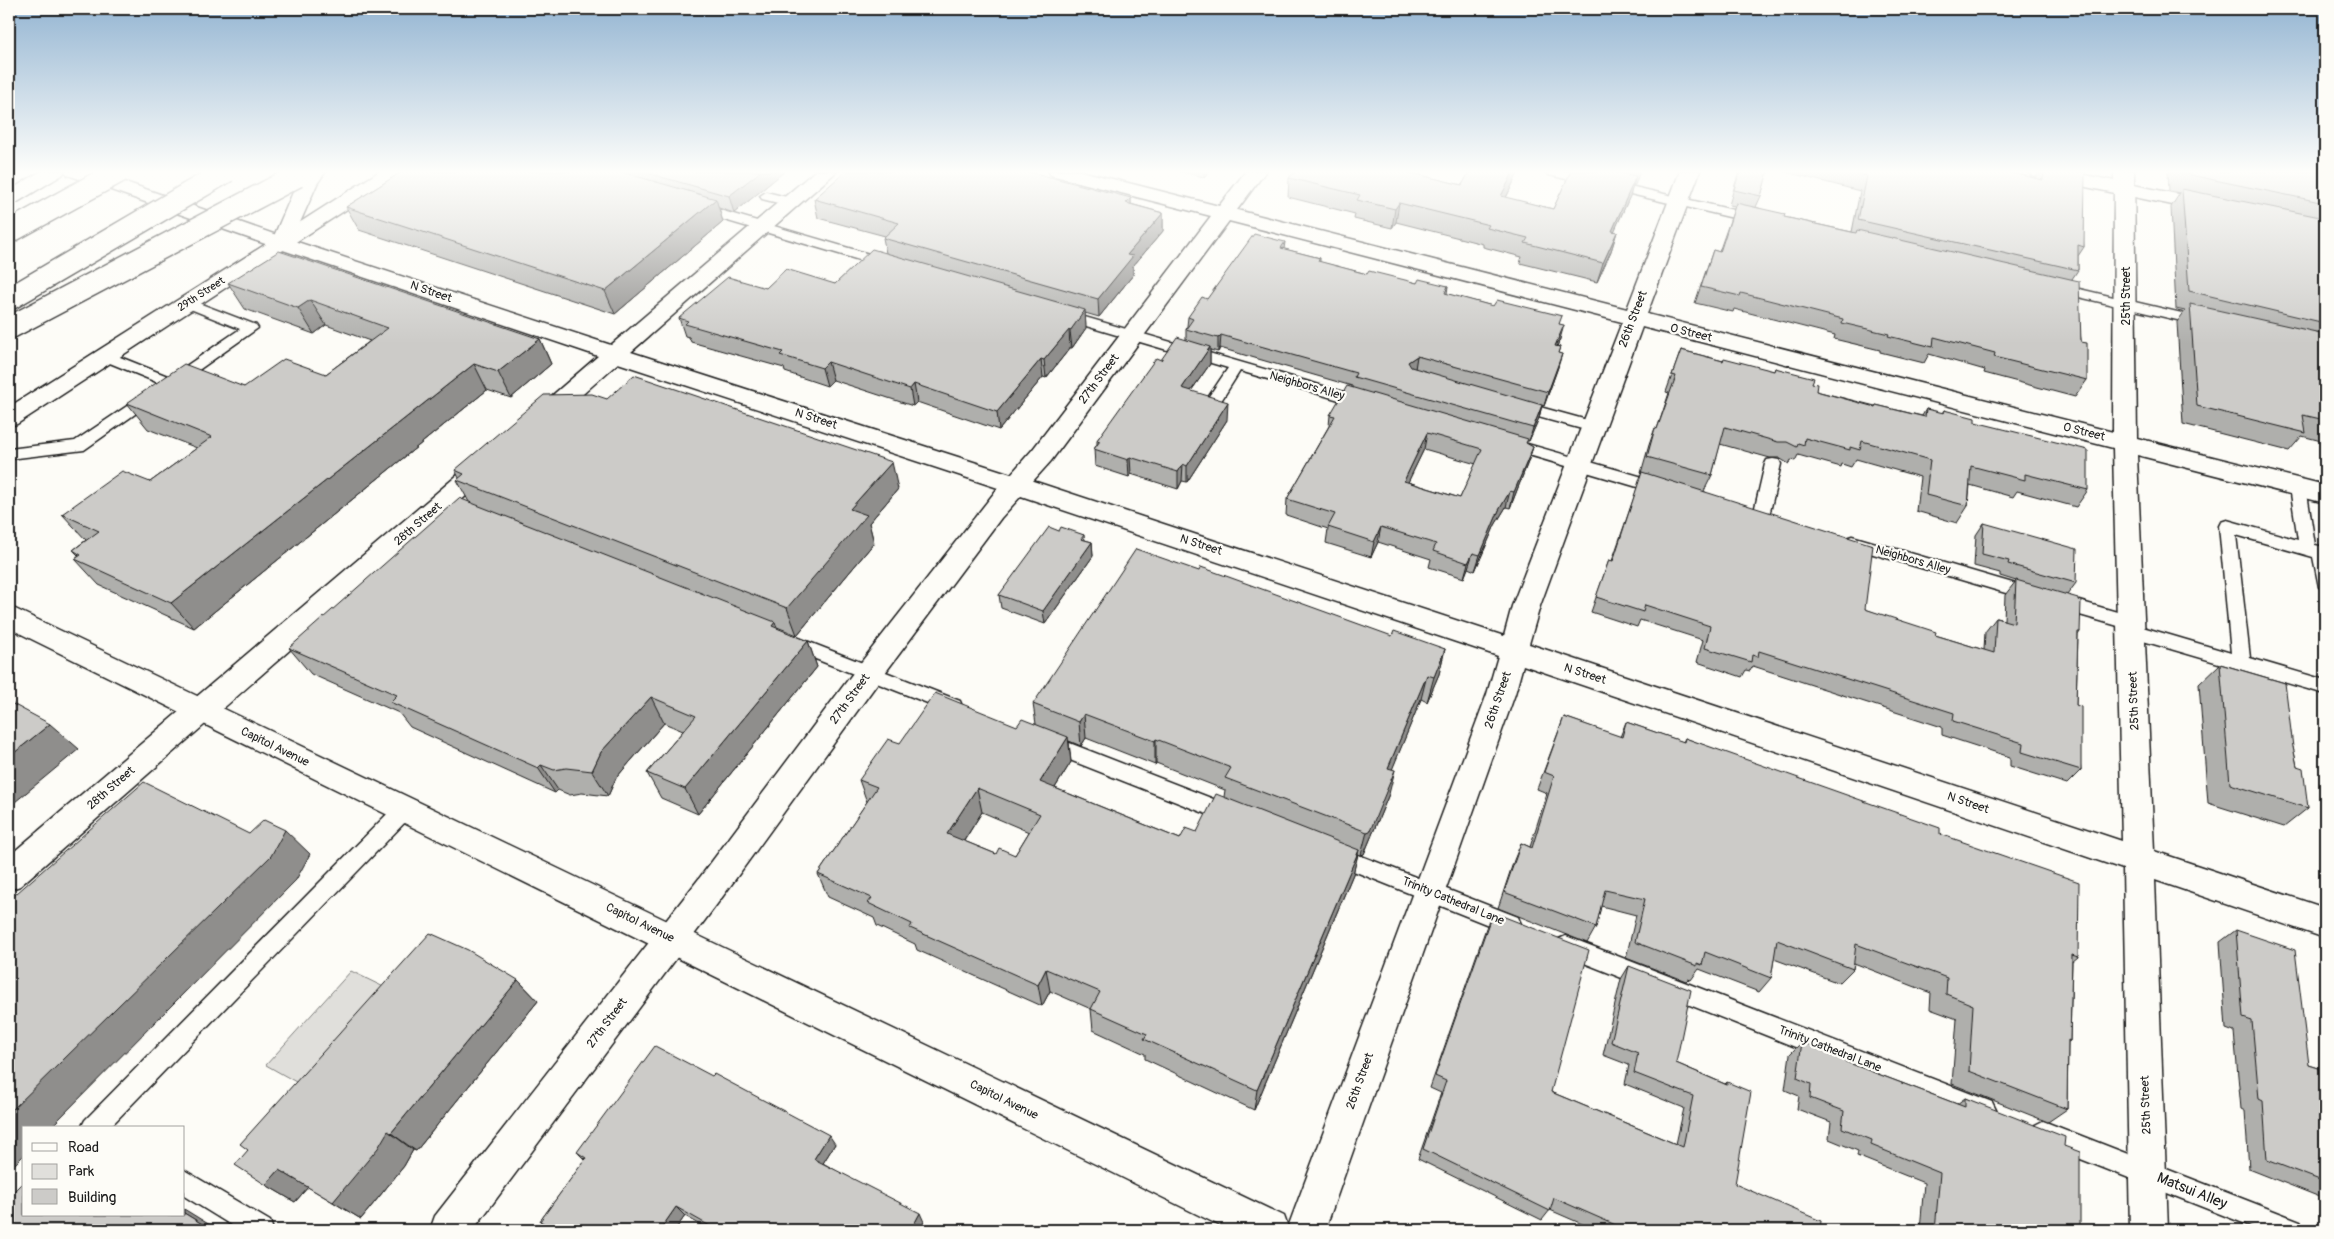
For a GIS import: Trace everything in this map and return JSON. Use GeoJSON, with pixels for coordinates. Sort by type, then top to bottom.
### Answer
{"type":"FeatureCollection","features":[{"type":"Feature","properties":{"kind":"main road"},"geometry":{"type":"LineString","coordinates":[[9,299],[129,229]]}},
{"type":"Feature","properties":{"kind":"main road"},"geometry":{"type":"LineString","coordinates":[[9,328],[197,229]]}},
{"type":"Feature","properties":{"kind":"main road","name":"N Street"},"geometry":{"type":"LineString","coordinates":[[240,229],[615,354],[1016,484],[2325,923]]}},
{"type":"Feature","properties":{"kind":"main road"},"geometry":{"type":"LineString","coordinates":[[281,243],[287,229]]}},
{"type":"Feature","properties":{"kind":"main road","name":"29th Street"},"geometry":{"type":"LineString","coordinates":[[9,418],[303,229]]}},
{"type":"Feature","properties":{"kind":"main road","name":"28th Street"},"geometry":{"type":"LineString","coordinates":[[9,876],[202,710],[451,507],[514,440],[760,229]]}},
{"type":"Feature","properties":{"kind":"main road","name":"27th Street"},"geometry":{"type":"LineString","coordinates":[[449,1230],[672,938],[869,673],[1016,484],[1042,455],[1213,229]]}},
{"type":"Feature","properties":{"kind":"main road","name":"O Street"},"geometry":{"type":"LineString","coordinates":[[1282,229],[2325,494]]}},
{"type":"Feature","properties":{"kind":"main road","name":"26th Street"},"geometry":{"type":"LineString","coordinates":[[1306,1230],[1501,694],[1526,606],[1667,229]]}},
{"type":"Feature","properties":{"kind":"main road","name":"25th Street"},"geometry":{"type":"LineString","coordinates":[[2125,229],[2125,477],[2140,861],[2150,1230]]}},
{"type":"Feature","properties":{"kind":"main road","name":"Capitol Avenue"},"geometry":{"type":"LineString","coordinates":[[12,623],[202,710],[1270,1230]]}},
{"type":"Feature","properties":{"kind":"lane"},"geometry":{"type":"LineString","coordinates":[[768,229],[903,268]]}},
{"type":"Feature","properties":{"kind":"lane"},"geometry":{"type":"LineString","coordinates":[[2044,285],[2215,325]]}},
{"type":"Feature","properties":{"kind":"lane"},"geometry":{"type":"LineString","coordinates":[[9,454],[79,446],[251,328],[188,303]]}},
{"type":"Feature","properties":{"kind":"lane","name":"Neighbors Alley"},"geometry":{"type":"LineString","coordinates":[[1051,312],[1379,406]]}},
{"type":"Feature","properties":{"kind":"lane"},"geometry":{"type":"LineString","coordinates":[[105,356],[172,382]]}},
{"type":"Feature","properties":{"kind":"lane"},"geometry":{"type":"LineString","coordinates":[[1209,408],[1238,366]]}},
{"type":"Feature","properties":{"kind":"lane"},"geometry":{"type":"LineString","coordinates":[[1507,403],[1593,427]]}},
{"type":"Feature","properties":{"kind":"lane"},"geometry":{"type":"LineString","coordinates":[[1492,439],[1674,492]]}},
{"type":"Feature","properties":{"kind":"lane"},"geometry":{"type":"LineString","coordinates":[[1773,464],[1756,515],[1780,522]]}},
{"type":"Feature","properties":{"kind":"lane"},"geometry":{"type":"LineString","coordinates":[[2298,487],[2325,582]]}},
{"type":"Feature","properties":{"kind":"lane"},"geometry":{"type":"LineString","coordinates":[[2241,662],[2227,526],[2318,552]]}},
{"type":"Feature","properties":{"kind":"lane","name":"Neighbors Alley"},"geometry":{"type":"LineString","coordinates":[[1836,538],[2325,687]]}},
{"type":"Feature","properties":{"kind":"lane"},"geometry":{"type":"LineString","coordinates":[[776,636],[973,714]]}},
{"type":"Feature","properties":{"kind":"lane"},"geometry":{"type":"LineString","coordinates":[[1028,735],[1251,822]]}},
{"type":"Feature","properties":{"kind":"lane"},"geometry":{"type":"LineString","coordinates":[[96,1126],[405,809]]}},
{"type":"Feature","properties":{"kind":"lane","name":"Trinity Cathedral Lane"},"geometry":{"type":"LineString","coordinates":[[1316,848],[2148,1174]]}},
{"type":"Feature","properties":{"kind":"lane","name":"Matsui Alley"},"geometry":{"type":"LineString","coordinates":[[2148,1174],[2291,1230]]}},
{"type":"Feature","properties":{"kind":"lane"},"geometry":{"type":"LineString","coordinates":[[185,1183],[261,1230]]}},
{"type":"Feature","properties":{"kind":"green space"},"geometry":{"type":"Polygon","coordinates":[[[351,971],[398,994],[312,1091],[266,1065],[351,971]]]}},
{"type":"Feature","properties":{"kind":"building"},"geometry":{"type":"Polygon","coordinates":[[[413,229],[680,229],[605,291],[413,229]]]}},
{"type":"Feature","properties":{"kind":"building"},"geometry":{"type":"Polygon","coordinates":[[[893,229],[1149,229],[1127,255],[1133,256],[1098,299],[883,238],[893,229]]]}},
{"type":"Feature","properties":{"kind":"building"},"geometry":{"type":"Polygon","coordinates":[[[1490,229],[1613,229],[1612,231],[1617,232],[1603,263],[1525,243],[1528,238],[1490,229]]]}},
{"type":"Feature","properties":{"kind":"building"},"geometry":{"type":"Polygon","coordinates":[[[1728,229],[1837,229],[1856,233],[1857,230],[2079,281],[2081,342],[2087,343],[2087,380],[1994,357],[1995,353],[1934,337],[1933,347],[1842,323],[1843,319],[1741,293],[1740,296],[1701,287],[1713,250],[1720,252],[1728,229]]]}},
{"type":"Feature","properties":{"kind":"building"},"geometry":{"type":"Polygon","coordinates":[[[1897,229],[2084,229],[2084,247],[2078,245],[2078,270],[1897,229]]]}},
{"type":"Feature","properties":{"kind":"building"},"geometry":{"type":"Polygon","coordinates":[[[2185,229],[2325,229],[2325,323],[2189,291],[2185,229]]]}},
{"type":"Feature","properties":{"kind":"building"},"geometry":{"type":"Polygon","coordinates":[[[1254,234],[1285,242],[1281,248],[1320,258],[1318,261],[1367,274],[1369,271],[1417,283],[1419,279],[1448,286],[1445,293],[1493,306],[1497,300],[1562,316],[1559,324],[1564,325],[1555,346],[1560,347],[1558,353],[1562,354],[1548,392],[1417,356],[1408,362],[1411,367],[1542,405],[1533,428],[1354,377],[1356,373],[1221,335],[1218,338],[1186,329],[1193,319],[1188,317],[1202,297],[1207,299],[1254,234]]]}},
{"type":"Feature","properties":{"kind":"building"},"geometry":{"type":"Polygon","coordinates":[[[872,249],[1085,310],[1070,331],[1044,360],[1041,359],[997,412],[914,384],[910,389],[828,362],[822,368],[780,355],[783,352],[685,324],[688,321],[679,318],[728,277],[766,288],[786,269],[835,284],[872,249]]]}},
{"type":"Feature","properties":{"kind":"building"},"geometry":{"type":"Polygon","coordinates":[[[279,251],[540,339],[498,372],[474,364],[171,603],[75,559],[81,555],[73,550],[99,531],[62,514],[122,471],[150,482],[212,437],[127,403],[184,364],[244,387],[284,359],[326,374],[388,328],[310,300],[298,308],[228,283],[279,251]]]}},
{"type":"Feature","properties":{"kind":"building"},"geometry":{"type":"Polygon","coordinates":[[[2190,304],[2325,334],[2325,420],[2303,415],[2306,433],[2197,406],[2190,304]]]}},
{"type":"Feature","properties":{"kind":"building"},"geometry":{"type":"Polygon","coordinates":[[[1177,337],[1210,347],[1182,388],[1228,402],[1187,466],[1183,464],[1178,472],[1130,457],[1128,460],[1094,449],[1100,441],[1097,440],[1156,358],[1161,360],[1177,337]]]}},
{"type":"Feature","properties":{"kind":"building"},"geometry":{"type":"Polygon","coordinates":[[[1681,350],[1723,361],[1724,358],[1774,371],[1775,368],[1814,378],[1812,383],[1817,384],[1816,391],[1875,407],[1876,405],[1925,417],[1926,409],[1944,413],[1944,410],[1975,418],[1975,422],[2088,450],[2088,490],[2025,474],[2025,480],[1971,466],[1968,506],[1926,495],[1930,460],[1862,441],[1860,450],[1850,447],[1850,450],[1805,438],[1804,445],[1798,443],[1797,447],[1787,442],[1778,442],[1725,427],[1712,475],[1647,457],[1655,428],[1657,429],[1676,376],[1672,375],[1681,350]]]}},
{"type":"Feature","properties":{"kind":"building"},"geometry":{"type":"Polygon","coordinates":[[[634,375],[892,462],[850,509],[867,515],[787,608],[457,480],[464,474],[455,470],[544,395],[592,394],[607,399],[634,375]]]}},
{"type":"Feature","properties":{"kind":"building"},"geometry":{"type":"Polygon","coordinates":[[[1347,386],[1528,439],[1526,443],[1533,447],[1514,492],[1510,491],[1499,510],[1480,555],[1473,553],[1468,563],[1433,551],[1436,544],[1381,527],[1374,542],[1328,527],[1335,514],[1287,499],[1335,416],[1330,415],[1347,386]],[[1427,433],[1404,481],[1460,498],[1482,449],[1427,433]]]}},
{"type":"Feature","properties":{"kind":"building"},"geometry":{"type":"Polygon","coordinates":[[[1642,472],[1873,545],[1865,609],[1936,632],[1935,635],[1994,653],[1996,618],[2014,623],[2016,580],[2078,598],[2081,601],[2080,632],[2078,632],[2076,705],[2081,707],[2081,770],[2022,752],[2023,743],[1953,721],[1954,713],[1759,651],[1758,657],[1752,655],[1751,662],[1705,648],[1710,626],[1645,605],[1643,612],[1596,597],[1609,560],[1613,561],[1642,472]]]}},
{"type":"Feature","properties":{"kind":"building"},"geometry":{"type":"Polygon","coordinates":[[[459,498],[775,622],[772,626],[808,641],[685,789],[647,773],[696,716],[651,697],[601,752],[592,771],[566,768],[554,770],[541,765],[538,768],[390,702],[397,695],[289,648],[459,498]]]}},
{"type":"Feature","properties":{"kind":"building"},"geometry":{"type":"Polygon","coordinates":[[[1984,523],[2077,549],[2076,583],[2008,564],[2009,561],[1982,554],[1984,523]]]}},
{"type":"Feature","properties":{"kind":"building"},"geometry":{"type":"Polygon","coordinates":[[[1049,527],[1059,531],[1061,527],[1084,535],[1081,539],[1092,542],[1043,611],[999,595],[1049,527]]]}},
{"type":"Feature","properties":{"kind":"building"},"geometry":{"type":"Polygon","coordinates":[[[1136,549],[1199,571],[1201,567],[1392,636],[1394,631],[1445,649],[1434,677],[1427,675],[1388,768],[1395,770],[1370,831],[1367,832],[1225,778],[1231,768],[1156,739],[1155,741],[1084,714],[1079,722],[1033,704],[1136,549]]]}},
{"type":"Feature","properties":{"kind":"building"},"geometry":{"type":"Polygon","coordinates":[[[2220,664],[2285,683],[2293,747],[2297,766],[2303,768],[2308,808],[2230,784],[2220,664]]]}},
{"type":"Feature","properties":{"kind":"building"},"geometry":{"type":"Polygon","coordinates":[[[935,693],[1017,726],[1022,719],[1068,737],[1040,782],[1180,839],[1186,828],[1197,832],[1216,794],[1359,850],[1257,1090],[1144,1039],[1147,1034],[1091,1009],[1100,992],[1046,969],[1038,985],[910,928],[912,924],[868,903],[872,898],[818,874],[877,787],[859,780],[888,739],[900,743],[935,693]],[[977,788],[947,834],[996,854],[999,848],[1015,855],[1040,814],[977,788]]]}},
{"type":"Feature","properties":{"kind":"building"},"geometry":{"type":"Polygon","coordinates":[[[9,702],[50,724],[9,757],[9,702]]]}},
{"type":"Feature","properties":{"kind":"building"},"geometry":{"type":"Polygon","coordinates":[[[1564,717],[1622,737],[1626,722],[1684,742],[1685,738],[1940,828],[1940,834],[2079,882],[2078,957],[2072,955],[2067,1109],[1969,1071],[1973,1005],[1946,994],[1947,978],[1856,944],[1853,969],[1777,940],[1771,978],[1705,952],[1702,965],[1697,963],[1697,966],[1635,942],[1645,899],[1605,890],[1596,927],[1504,892],[1521,843],[1532,848],[1554,776],[1544,772],[1564,717]]]}},
{"type":"Feature","properties":{"kind":"building"},"geometry":{"type":"Polygon","coordinates":[[[144,782],[249,834],[264,820],[285,830],[271,856],[9,1113],[9,900],[144,782]]]}},
{"type":"Feature","properties":{"kind":"building"},"geometry":{"type":"Polygon","coordinates":[[[1492,914],[1496,916],[1497,914],[1589,950],[1551,1092],[1683,1147],[1693,1096],[1634,1073],[1638,1053],[1611,1042],[1629,966],[1691,990],[1676,1063],[1727,1085],[1727,1082],[1751,1092],[1735,1184],[1821,1221],[1820,1230],[1627,1230],[1554,1198],[1550,1211],[1423,1149],[1446,1081],[1435,1076],[1492,914]]]}},
{"type":"Feature","properties":{"kind":"building"},"geometry":{"type":"Polygon","coordinates":[[[2236,930],[2295,950],[2309,1065],[2325,1070],[2325,1182],[2267,1160],[2263,1101],[2259,1099],[2252,1021],[2243,1018],[2236,930]]]}},
{"type":"Feature","properties":{"kind":"building"},"geometry":{"type":"Polygon","coordinates":[[[430,933],[468,950],[518,980],[391,1133],[388,1131],[378,1148],[333,1202],[279,1170],[266,1185],[235,1165],[248,1150],[240,1144],[430,933]]]}},
{"type":"Feature","properties":{"kind":"building"},"geometry":{"type":"Polygon","coordinates":[[[1802,1042],[1842,1057],[1841,1060],[1965,1107],[1965,1098],[2065,1137],[2064,1146],[2080,1152],[2080,1230],[1935,1230],[1940,1173],[1871,1145],[1872,1140],[1842,1128],[1844,1111],[1810,1098],[1811,1084],[1797,1078],[1802,1042]]]}},
{"type":"Feature","properties":{"kind":"building"},"geometry":{"type":"Polygon","coordinates":[[[655,1046],[712,1076],[714,1074],[829,1135],[814,1159],[920,1213],[911,1230],[717,1230],[676,1207],[660,1230],[555,1230],[540,1221],[586,1158],[577,1152],[655,1046]]]}},
{"type":"Feature","properties":{"kind":"building"},"geometry":{"type":"Polygon","coordinates":[[[22,1183],[22,1216],[185,1216],[185,1214],[212,1230],[9,1230],[9,1196],[22,1183]]]}}]}
